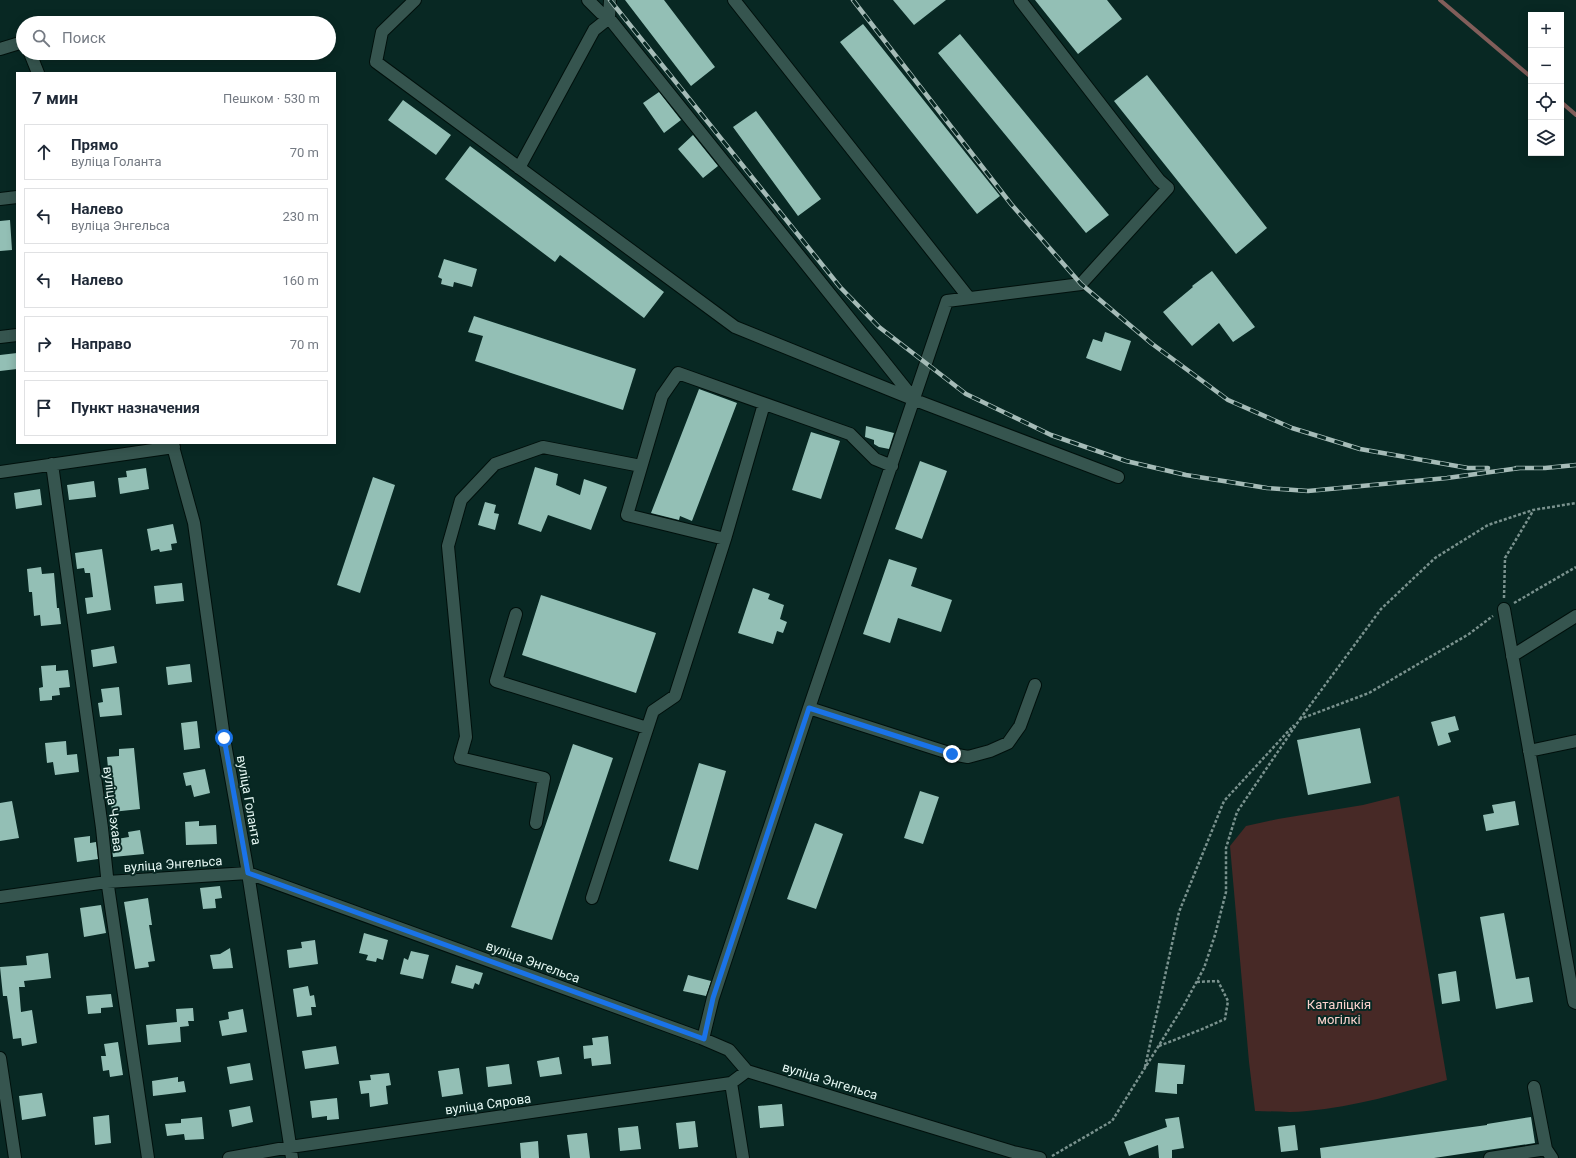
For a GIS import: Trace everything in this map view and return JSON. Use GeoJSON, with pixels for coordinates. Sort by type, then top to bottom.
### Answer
{"type":"FeatureCollection","features":[{"type":"Feature","properties":{"kind":"street"},"geometry":{"type":"LineString","coordinates":[[416,0],[382,32],[376,62],[735,327],[915,400],[1118,477]]}},
{"type":"Feature","properties":{"kind":"street"},"geometry":{"type":"LineString","coordinates":[[588,0],[600,13],[609,18],[915,400]]}},
{"type":"Feature","properties":{"kind":"street"},"geometry":{"type":"LineString","coordinates":[[519,168],[594,30],[609,18],[610,0]]}},
{"type":"Feature","properties":{"kind":"street"},"geometry":{"type":"LineString","coordinates":[[734,0],[969,298]]}},
{"type":"Feature","properties":{"kind":"street"},"geometry":{"type":"LineString","coordinates":[[704,1039],[713,998],[809,708],[948,301],[1081,284],[1168,188],[1160,180],[1020,0]]}},
{"type":"Feature","properties":{"kind":"street"},"geometry":{"type":"LineString","coordinates":[[0,48],[16,44]]}},
{"type":"Feature","properties":{"kind":"street"},"geometry":{"type":"LineString","coordinates":[[33,60],[38,72]]}},
{"type":"Feature","properties":{"kind":"street"},"geometry":{"type":"LineString","coordinates":[[0,199],[16,197]]}},
{"type":"Feature","properties":{"kind":"street"},"geometry":{"type":"LineString","coordinates":[[0,338],[16,335]]}},
{"type":"Feature","properties":{"kind":"street"},"geometry":{"type":"LineString","coordinates":[[725,540],[627,515],[662,396],[678,373],[850,434],[875,459],[892,466]]}},
{"type":"Feature","properties":{"kind":"street"},"geometry":{"type":"LineString","coordinates":[[592,898],[653,711],[675,696],[725,540],[764,404]]}},
{"type":"Feature","properties":{"kind":"street"},"geometry":{"type":"LineString","coordinates":[[0,472],[173,445]]}},
{"type":"Feature","properties":{"kind":"street","name":"вуліца Голанта"},"geometry":{"type":"LineString","coordinates":[[173,445],[194,523],[224,738],[248,873],[291,1153]]}},
{"type":"Feature","properties":{"kind":"street"},"geometry":{"type":"LineString","coordinates":[[536,823],[544,778],[460,758],[466,737],[448,546],[461,500],[495,464],[543,447],[641,466]]}},
{"type":"Feature","properties":{"kind":"street","name":"вуліца Чэхава"},"geometry":{"type":"LineString","coordinates":[[52,464],[102,828],[107,882],[148,1158]]}},
{"type":"Feature","properties":{"kind":"street"},"geometry":{"type":"LineString","coordinates":[[1504,609],[1574,1002],[1576,1003]]}},
{"type":"Feature","properties":{"kind":"street"},"geometry":{"type":"LineString","coordinates":[[516,614],[496,681],[647,728]]}},
{"type":"Feature","properties":{"kind":"street"},"geometry":{"type":"LineString","coordinates":[[1512,656],[1576,616]]}},
{"type":"Feature","properties":{"kind":"street"},"geometry":{"type":"LineString","coordinates":[[809,708],[952,754],[968,757],[990,751],[1008,743],[1020,726],[1035,685]]}},
{"type":"Feature","properties":{"kind":"street"},"geometry":{"type":"LineString","coordinates":[[1529,751],[1576,741]]}},
{"type":"Feature","properties":{"kind":"street","name":"вуліца Энгельса"},"geometry":{"type":"LineString","coordinates":[[0,897],[107,882],[248,873],[704,1039],[729,1050],[747,1071],[1013,1152],[1040,1158]]}},
{"type":"Feature","properties":{"kind":"street"},"geometry":{"type":"LineString","coordinates":[[0,1058],[16,1158]]}},
{"type":"Feature","properties":{"kind":"street","name":"вуліца Сярова"},"geometry":{"type":"LineString","coordinates":[[229,1158],[291,1153],[731,1083],[747,1071]]}},
{"type":"Feature","properties":{"kind":"street"},"geometry":{"type":"LineString","coordinates":[[731,1083],[743,1158]]}},
{"type":"Feature","properties":{"kind":"street"},"geometry":{"type":"LineString","coordinates":[[1490,1158],[1549,1154],[1534,1087]]}},
{"type":"Feature","properties":{"kind":"path"},"geometry":{"type":"LineString","coordinates":[[1048,1158],[1112,1121],[1184,1005],[1204,968],[1215,935],[1226,892],[1226,848],[1237,812],[1300,719],[1381,609],[1435,558],[1488,525],[1533,510],[1576,503]]}},
{"type":"Feature","properties":{"kind":"path"},"geometry":{"type":"LineString","coordinates":[[1504,609],[1505,558],[1533,510]]}},
{"type":"Feature","properties":{"kind":"path"},"geometry":{"type":"LineString","coordinates":[[1144,1069],[1179,912],[1224,801],[1300,719],[1369,693],[1469,634],[1504,609],[1576,567]]}},
{"type":"Feature","properties":{"kind":"path"},"geometry":{"type":"LineString","coordinates":[[1159,1046],[1226,1019],[1228,1001],[1218,981],[1196,982]]}},
{"type":"Feature","properties":{"kind":"green space","name":"Каталіцкія могілкі"},"geometry":{"type":"Polygon","coordinates":[[[1399,796],[1447,1080],[1377,1099],[1325,1109],[1301,1112],[1255,1111],[1249,1062],[1230,846],[1246,826],[1278,819],[1363,805],[1399,796]]]}},
{"type":"Feature","properties":{"kind":"building"},"geometry":{"type":"Polygon","coordinates":[[[625,0],[664,0],[715,67],[691,86],[625,0]]]}},
{"type":"Feature","properties":{"kind":"building"},"geometry":{"type":"Polygon","coordinates":[[[893,0],[946,0],[914,25],[893,0]]]}},
{"type":"Feature","properties":{"kind":"building"},"geometry":{"type":"Polygon","coordinates":[[[1035,0],[1107,0],[1122,19],[1078,54],[1035,0]]]}},
{"type":"Feature","properties":{"kind":"building"},"geometry":{"type":"Polygon","coordinates":[[[863,24],[1000,196],[977,214],[840,42],[863,24]]]}},
{"type":"Feature","properties":{"kind":"building"},"geometry":{"type":"Polygon","coordinates":[[[960,34],[1109,215],[1086,233],[938,53],[960,34]]]}},
{"type":"Feature","properties":{"kind":"building"},"geometry":{"type":"Polygon","coordinates":[[[1147,75],[1267,228],[1236,254],[1114,101],[1147,75]]]}},
{"type":"Feature","properties":{"kind":"building"},"geometry":{"type":"Polygon","coordinates":[[[659,92],[681,120],[664,133],[643,103],[659,92]]]}},
{"type":"Feature","properties":{"kind":"building"},"geometry":{"type":"Polygon","coordinates":[[[403,100],[451,135],[436,155],[388,120],[403,100]]]}},
{"type":"Feature","properties":{"kind":"building"},"geometry":{"type":"Polygon","coordinates":[[[756,111],[821,199],[798,216],[733,127],[756,111]]]}},
{"type":"Feature","properties":{"kind":"building"},"geometry":{"type":"Polygon","coordinates":[[[693,135],[718,166],[703,178],[678,149],[693,135]]]}},
{"type":"Feature","properties":{"kind":"building"},"geometry":{"type":"Polygon","coordinates":[[[470,146],[664,292],[644,318],[560,255],[555,262],[445,179],[470,146]]]}},
{"type":"Feature","properties":{"kind":"building"},"geometry":{"type":"Polygon","coordinates":[[[10,220],[12,250],[0,251],[0,221],[10,220]]]}},
{"type":"Feature","properties":{"kind":"building"},"geometry":{"type":"Polygon","coordinates":[[[444,259],[477,269],[472,287],[454,282],[453,287],[441,284],[442,279],[438,277],[444,259]]]}},
{"type":"Feature","properties":{"kind":"building"},"geometry":{"type":"Polygon","coordinates":[[[1212,271],[1255,327],[1233,342],[1219,323],[1192,346],[1163,312],[1193,287],[1192,286],[1212,271]]]}},
{"type":"Feature","properties":{"kind":"building"},"geometry":{"type":"Polygon","coordinates":[[[474,316],[636,369],[623,410],[475,361],[483,336],[468,332],[474,316]]]}},
{"type":"Feature","properties":{"kind":"building"},"geometry":{"type":"Polygon","coordinates":[[[1105,332],[1131,341],[1121,371],[1086,358],[1093,339],[1102,342],[1105,332]]]}},
{"type":"Feature","properties":{"kind":"building"},"geometry":{"type":"Polygon","coordinates":[[[16,353],[16,369],[0,371],[0,355],[16,353]]]}},
{"type":"Feature","properties":{"kind":"building"},"geometry":{"type":"Polygon","coordinates":[[[699,389],[737,403],[692,521],[680,516],[679,520],[651,513],[699,389]]]}},
{"type":"Feature","properties":{"kind":"building"},"geometry":{"type":"Polygon","coordinates":[[[866,426],[894,433],[889,449],[879,447],[874,444],[874,440],[865,437],[866,426]]]}},
{"type":"Feature","properties":{"kind":"building"},"geometry":{"type":"Polygon","coordinates":[[[811,432],[840,441],[821,499],[792,490],[811,432]]]}},
{"type":"Feature","properties":{"kind":"building"},"geometry":{"type":"Polygon","coordinates":[[[920,461],[947,471],[922,539],[895,529],[920,461]]]}},
{"type":"Feature","properties":{"kind":"building"},"geometry":{"type":"Polygon","coordinates":[[[535,467],[558,474],[556,485],[580,495],[584,479],[607,487],[591,530],[548,515],[541,532],[518,524],[535,467]]]}},
{"type":"Feature","properties":{"kind":"building"},"geometry":{"type":"Polygon","coordinates":[[[146,468],[149,489],[120,494],[118,478],[127,477],[126,471],[146,468]]]}},
{"type":"Feature","properties":{"kind":"building"},"geometry":{"type":"Polygon","coordinates":[[[373,477],[395,485],[360,593],[337,585],[373,477]]]}},
{"type":"Feature","properties":{"kind":"building"},"geometry":{"type":"Polygon","coordinates":[[[94,481],[96,497],[69,500],[67,485],[94,481]]]}},
{"type":"Feature","properties":{"kind":"building"},"geometry":{"type":"Polygon","coordinates":[[[40,489],[42,505],[16,509],[14,493],[40,489]]]}},
{"type":"Feature","properties":{"kind":"building"},"geometry":{"type":"Polygon","coordinates":[[[485,502],[496,505],[494,513],[499,514],[495,530],[478,525],[485,502]]]}},
{"type":"Feature","properties":{"kind":"building"},"geometry":{"type":"Polygon","coordinates":[[[173,524],[177,543],[171,544],[172,550],[160,552],[159,549],[151,551],[147,529],[173,524]]]}},
{"type":"Feature","properties":{"kind":"building"},"geometry":{"type":"Polygon","coordinates":[[[102,549],[111,610],[87,614],[85,598],[93,597],[90,573],[85,573],[84,568],[77,569],[75,553],[102,549]]]}},
{"type":"Feature","properties":{"kind":"building"},"geometry":{"type":"Polygon","coordinates":[[[889,559],[917,568],[911,586],[952,600],[941,632],[898,618],[890,643],[863,634],[889,559]]]}},
{"type":"Feature","properties":{"kind":"building"},"geometry":{"type":"Polygon","coordinates":[[[41,567],[42,574],[54,573],[57,608],[59,608],[61,624],[41,626],[40,615],[34,616],[32,592],[29,592],[27,569],[41,567]]]}},
{"type":"Feature","properties":{"kind":"building"},"geometry":{"type":"Polygon","coordinates":[[[182,583],[184,601],[156,604],[154,586],[182,583]]]}},
{"type":"Feature","properties":{"kind":"building"},"geometry":{"type":"Polygon","coordinates":[[[753,588],[770,594],[768,599],[784,605],[780,619],[787,622],[783,633],[777,631],[773,644],[738,633],[753,588]]]}},
{"type":"Feature","properties":{"kind":"building"},"geometry":{"type":"Polygon","coordinates":[[[541,595],[656,633],[636,693],[522,655],[541,595]]]}},
{"type":"Feature","properties":{"kind":"building"},"geometry":{"type":"Polygon","coordinates":[[[114,646],[117,663],[93,667],[91,650],[114,646]]]}},
{"type":"Feature","properties":{"kind":"building"},"geometry":{"type":"Polygon","coordinates":[[[190,664],[192,682],[168,685],[166,667],[190,664]]]}},
{"type":"Feature","properties":{"kind":"building"},"geometry":{"type":"Polygon","coordinates":[[[56,665],[56,671],[68,670],[70,687],[59,688],[60,695],[52,696],[52,700],[40,701],[39,688],[43,687],[41,666],[56,665]]]}},
{"type":"Feature","properties":{"kind":"building"},"geometry":{"type":"Polygon","coordinates":[[[119,687],[122,715],[100,717],[98,703],[103,702],[101,689],[119,687]]]}},
{"type":"Feature","properties":{"kind":"building"},"geometry":{"type":"Polygon","coordinates":[[[1455,716],[1459,730],[1448,733],[1451,742],[1438,746],[1431,722],[1455,716]]]}},
{"type":"Feature","properties":{"kind":"building"},"geometry":{"type":"Polygon","coordinates":[[[197,721],[200,748],[184,750],[181,723],[197,721]]]}},
{"type":"Feature","properties":{"kind":"building"},"geometry":{"type":"Polygon","coordinates":[[[1360,728],[1371,783],[1308,795],[1297,740],[1360,728]]]}},
{"type":"Feature","properties":{"kind":"building"},"geometry":{"type":"Polygon","coordinates":[[[66,741],[67,755],[77,754],[79,772],[55,775],[53,762],[47,763],[45,743],[66,741]]]}},
{"type":"Feature","properties":{"kind":"building"},"geometry":{"type":"Polygon","coordinates":[[[573,744],[613,758],[552,940],[511,927],[573,744]]]}},
{"type":"Feature","properties":{"kind":"building"},"geometry":{"type":"Polygon","coordinates":[[[134,748],[140,809],[112,812],[107,757],[119,756],[119,749],[134,748]]]}},
{"type":"Feature","properties":{"kind":"building"},"geometry":{"type":"Polygon","coordinates":[[[699,763],[726,771],[698,870],[669,861],[699,763]]]}},
{"type":"Feature","properties":{"kind":"building"},"geometry":{"type":"Polygon","coordinates":[[[205,769],[210,793],[194,797],[191,785],[186,786],[183,773],[205,769]]]}},
{"type":"Feature","properties":{"kind":"building"},"geometry":{"type":"Polygon","coordinates":[[[920,791],[939,797],[923,844],[904,838],[920,791]]]}},
{"type":"Feature","properties":{"kind":"building"},"geometry":{"type":"Polygon","coordinates":[[[12,801],[19,838],[0,841],[0,803],[12,801]]]}},
{"type":"Feature","properties":{"kind":"building"},"geometry":{"type":"Polygon","coordinates":[[[1515,801],[1519,825],[1486,831],[1483,815],[1494,813],[1492,805],[1515,801]]]}},
{"type":"Feature","properties":{"kind":"building"},"geometry":{"type":"Polygon","coordinates":[[[199,821],[199,826],[216,825],[217,844],[186,845],[185,822],[199,821]]]}},
{"type":"Feature","properties":{"kind":"building"},"geometry":{"type":"Polygon","coordinates":[[[815,823],[843,834],[816,909],[787,899],[815,823]]]}},
{"type":"Feature","properties":{"kind":"building"},"geometry":{"type":"Polygon","coordinates":[[[140,830],[144,854],[113,857],[111,840],[129,837],[128,832],[140,830]]]}},
{"type":"Feature","properties":{"kind":"building"},"geometry":{"type":"Polygon","coordinates":[[[90,836],[90,843],[96,842],[98,859],[77,862],[74,838],[90,836]]]}},
{"type":"Feature","properties":{"kind":"building"},"geometry":{"type":"Polygon","coordinates":[[[220,886],[222,898],[215,899],[216,908],[203,909],[200,888],[220,886]]]}},
{"type":"Feature","properties":{"kind":"building"},"geometry":{"type":"Polygon","coordinates":[[[148,898],[152,925],[149,925],[155,961],[148,962],[149,967],[135,969],[124,902],[148,898]]]}},
{"type":"Feature","properties":{"kind":"building"},"geometry":{"type":"Polygon","coordinates":[[[101,905],[106,933],[84,937],[80,908],[101,905]]]}},
{"type":"Feature","properties":{"kind":"building"},"geometry":{"type":"Polygon","coordinates":[[[1504,913],[1516,979],[1529,977],[1533,1002],[1496,1009],[1480,917],[1504,913]]]}},
{"type":"Feature","properties":{"kind":"building"},"geometry":{"type":"Polygon","coordinates":[[[364,933],[388,940],[383,960],[377,958],[376,962],[366,960],[368,955],[359,953],[364,933]]]}},
{"type":"Feature","properties":{"kind":"building"},"geometry":{"type":"Polygon","coordinates":[[[315,940],[318,964],[289,968],[287,950],[302,948],[301,942],[315,940]]]}},
{"type":"Feature","properties":{"kind":"building"},"geometry":{"type":"Polygon","coordinates":[[[230,948],[233,968],[213,969],[210,955],[220,954],[230,948]]]}},
{"type":"Feature","properties":{"kind":"building"},"geometry":{"type":"Polygon","coordinates":[[[411,951],[429,955],[423,979],[400,974],[404,958],[408,960],[411,951]]]}},
{"type":"Feature","properties":{"kind":"building"},"geometry":{"type":"Polygon","coordinates":[[[48,953],[51,978],[24,981],[25,987],[19,987],[21,1012],[32,1010],[37,1043],[22,1046],[21,1038],[13,1039],[7,996],[3,996],[0,967],[27,965],[26,956],[48,953]]]}},
{"type":"Feature","properties":{"kind":"building"},"geometry":{"type":"Polygon","coordinates":[[[456,965],[483,973],[479,985],[475,983],[473,989],[451,983],[456,965]]]}},
{"type":"Feature","properties":{"kind":"building"},"geometry":{"type":"Polygon","coordinates":[[[1456,971],[1460,1001],[1442,1004],[1438,974],[1456,971]]]}},
{"type":"Feature","properties":{"kind":"building"},"geometry":{"type":"Polygon","coordinates":[[[688,975],[711,981],[706,996],[683,991],[688,975]]]}},
{"type":"Feature","properties":{"kind":"building"},"geometry":{"type":"Polygon","coordinates":[[[308,986],[310,996],[314,995],[316,1007],[311,1007],[312,1015],[297,1017],[293,989],[308,986]]]}},
{"type":"Feature","properties":{"kind":"building"},"geometry":{"type":"Polygon","coordinates":[[[111,994],[113,1007],[101,1008],[101,1013],[88,1014],[86,996],[111,994]]]}},
{"type":"Feature","properties":{"kind":"building"},"geometry":{"type":"Polygon","coordinates":[[[193,1008],[194,1021],[188,1021],[189,1026],[180,1027],[181,1042],[148,1045],[146,1025],[177,1022],[176,1009],[193,1008]]]}},
{"type":"Feature","properties":{"kind":"building"},"geometry":{"type":"Polygon","coordinates":[[[243,1009],[247,1032],[222,1036],[219,1021],[229,1019],[228,1012],[243,1009]]]}},
{"type":"Feature","properties":{"kind":"building"},"geometry":{"type":"Polygon","coordinates":[[[608,1036],[611,1064],[592,1066],[591,1058],[584,1059],[583,1046],[593,1045],[592,1038],[608,1036]]]}},
{"type":"Feature","properties":{"kind":"building"},"geometry":{"type":"Polygon","coordinates":[[[118,1042],[123,1075],[110,1077],[109,1070],[103,1071],[101,1056],[106,1056],[104,1044],[118,1042]]]}},
{"type":"Feature","properties":{"kind":"building"},"geometry":{"type":"Polygon","coordinates":[[[336,1046],[339,1064],[305,1069],[302,1051],[336,1046]]]}},
{"type":"Feature","properties":{"kind":"building"},"geometry":{"type":"Polygon","coordinates":[[[559,1057],[562,1074],[540,1077],[537,1061],[559,1057]]]}},
{"type":"Feature","properties":{"kind":"building"},"geometry":{"type":"Polygon","coordinates":[[[250,1063],[253,1080],[230,1084],[227,1067],[250,1063]]]}},
{"type":"Feature","properties":{"kind":"building"},"geometry":{"type":"Polygon","coordinates":[[[1158,1063],[1185,1065],[1183,1084],[1177,1084],[1177,1094],[1155,1092],[1158,1063]]]}},
{"type":"Feature","properties":{"kind":"building"},"geometry":{"type":"Polygon","coordinates":[[[509,1064],[512,1084],[488,1087],[486,1067],[509,1064]]]}},
{"type":"Feature","properties":{"kind":"building"},"geometry":{"type":"Polygon","coordinates":[[[459,1068],[463,1094],[442,1097],[438,1071],[459,1068]]]}},
{"type":"Feature","properties":{"kind":"building"},"geometry":{"type":"Polygon","coordinates":[[[389,1073],[391,1085],[386,1086],[388,1104],[370,1107],[369,1093],[361,1094],[359,1081],[371,1080],[370,1075],[389,1073]]]}},
{"type":"Feature","properties":{"kind":"building"},"geometry":{"type":"Polygon","coordinates":[[[178,1077],[178,1082],[184,1081],[186,1092],[153,1096],[152,1081],[178,1077]]]}},
{"type":"Feature","properties":{"kind":"building"},"geometry":{"type":"Polygon","coordinates":[[[42,1093],[46,1116],[22,1120],[19,1096],[42,1093]]]}},
{"type":"Feature","properties":{"kind":"building"},"geometry":{"type":"Polygon","coordinates":[[[337,1098],[339,1119],[327,1120],[327,1116],[312,1118],[310,1101],[337,1098]]]}},
{"type":"Feature","properties":{"kind":"building"},"geometry":{"type":"Polygon","coordinates":[[[782,1104],[784,1126],[760,1128],[758,1106],[782,1104]]]}},
{"type":"Feature","properties":{"kind":"building"},"geometry":{"type":"Polygon","coordinates":[[[250,1106],[253,1122],[232,1127],[229,1110],[250,1106]]]}},
{"type":"Feature","properties":{"kind":"building"},"geometry":{"type":"Polygon","coordinates":[[[109,1115],[111,1143],[95,1145],[93,1117],[109,1115]]]}},
{"type":"Feature","properties":{"kind":"building"},"geometry":{"type":"Polygon","coordinates":[[[202,1117],[204,1139],[185,1140],[184,1134],[167,1136],[165,1124],[181,1123],[181,1119],[202,1117]]]}},
{"type":"Feature","properties":{"kind":"building"},"geometry":{"type":"Polygon","coordinates":[[[1179,1117],[1184,1148],[1172,1150],[1172,1158],[1159,1158],[1158,1145],[1129,1156],[1124,1142],[1167,1127],[1165,1119],[1179,1117]]]}},
{"type":"Feature","properties":{"kind":"building"},"geometry":{"type":"Polygon","coordinates":[[[1531,1117],[1535,1143],[1434,1158],[1321,1158],[1320,1148],[1487,1125],[1531,1117]]]}},
{"type":"Feature","properties":{"kind":"building"},"geometry":{"type":"Polygon","coordinates":[[[695,1121],[698,1147],[679,1149],[676,1123],[695,1121]]]}},
{"type":"Feature","properties":{"kind":"building"},"geometry":{"type":"Polygon","coordinates":[[[1295,1125],[1298,1150],[1281,1152],[1278,1127],[1295,1125]]]}},
{"type":"Feature","properties":{"kind":"building"},"geometry":{"type":"Polygon","coordinates":[[[638,1126],[641,1149],[620,1151],[618,1128],[638,1126]]]}},
{"type":"Feature","properties":{"kind":"building"},"geometry":{"type":"Polygon","coordinates":[[[587,1133],[590,1158],[570,1158],[567,1135],[587,1133]]]}},
{"type":"Feature","properties":{"kind":"building"},"geometry":{"type":"Polygon","coordinates":[[[538,1141],[539,1158],[521,1158],[520,1143],[538,1141]]]}},
{"type":"Feature","properties":{"kind":"waterway"},"geometry":{"type":"LineString","coordinates":[[1440,0],[1528,74]]}},
{"type":"Feature","properties":{"kind":"waterway"},"geometry":{"type":"LineString","coordinates":[[1564,105],[1576,115]]}},
{"type":"Feature","properties":{"kind":"railway"},"geometry":{"type":"LineString","coordinates":[[610,0],[840,287],[879,327],[966,394],[1051,435],[1126,461],[1186,475],[1267,488],[1308,491],[1447,478],[1520,468]]}},
{"type":"Feature","properties":{"kind":"railway"},"geometry":{"type":"LineString","coordinates":[[853,0],[1011,204],[1081,284],[1151,343],[1228,400],[1292,428],[1360,449],[1468,468],[1488,468]]}},
{"type":"Feature","properties":{"kind":"railway"},"geometry":{"type":"LineString","coordinates":[[1516,468],[1545,468],[1576,465]]}},
{"type":"Feature","properties":{"kind":"route"},"geometry":{"type":"LineString","coordinates":[[224,738],[248,873],[704,1039],[713,998],[809,708],[952,754]]}}]}
